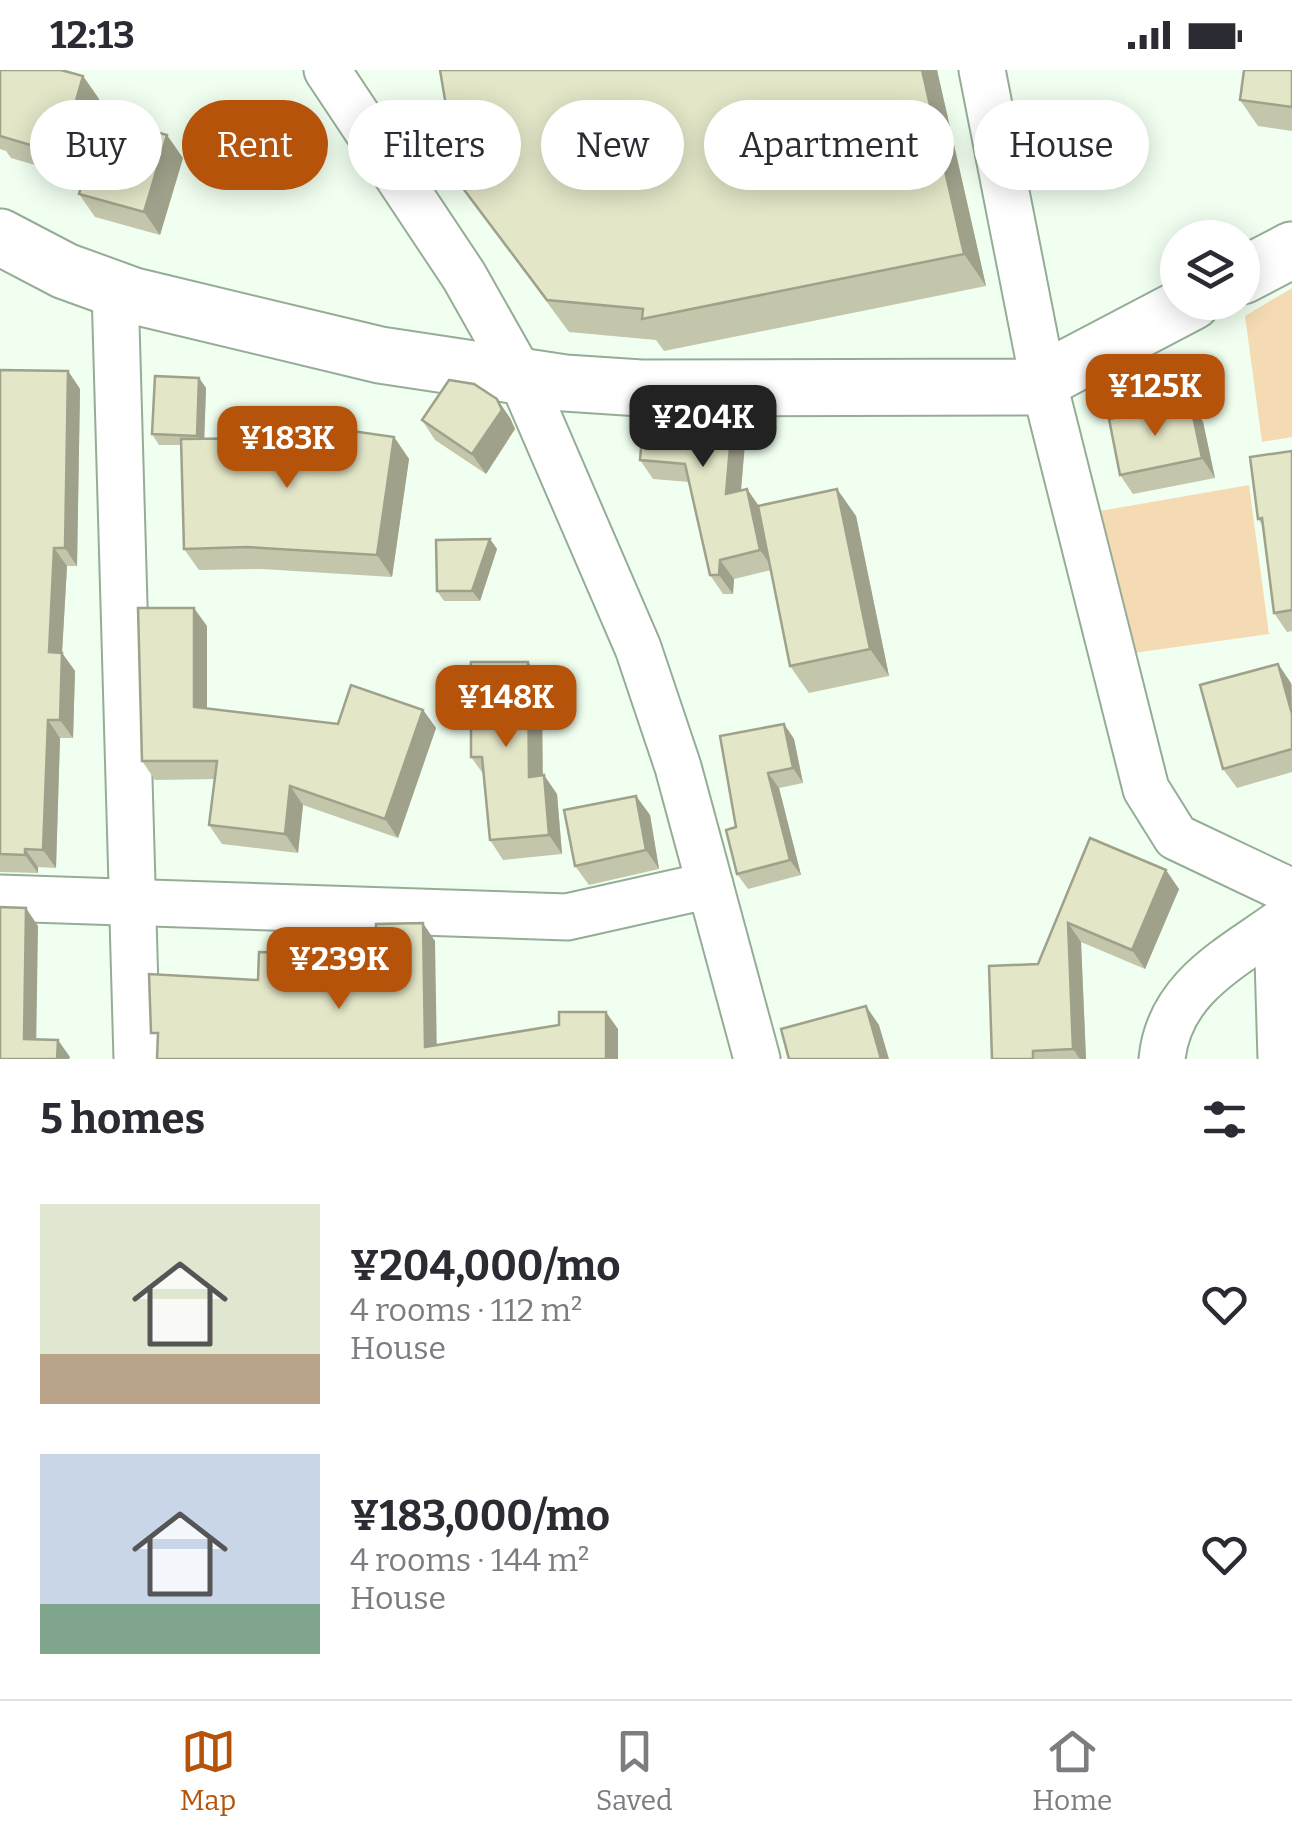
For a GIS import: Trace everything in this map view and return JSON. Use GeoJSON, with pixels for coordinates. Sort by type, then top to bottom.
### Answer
{"type":"FeatureCollection","features":[{"type":"Feature","properties":{"kind":"street"},"geometry":{"type":"LineString","coordinates":[[326,70],[464,276],[521,377],[638,648],[678,768],[757,1059]]}},
{"type":"Feature","properties":{"kind":"street"},"geometry":{"type":"LineString","coordinates":[[982,70],[1043,380],[1146,789],[1176,837],[1287,911]]}},
{"type":"Feature","properties":{"kind":"street"},"geometry":{"type":"LineString","coordinates":[[0,237],[65,271],[115,290],[380,356],[521,377],[641,388],[1030,387],[1160,319]]}},
{"type":"Feature","properties":{"kind":"street"},"geometry":{"type":"LineString","coordinates":[[1260,267],[1292,250]]}},
{"type":"Feature","properties":{"kind":"street"},"geometry":{"type":"LineString","coordinates":[[115,290],[137,1059]]}},
{"type":"Feature","properties":{"kind":"street"},"geometry":{"type":"LineString","coordinates":[[0,898],[567,917],[710,885]]}},
{"type":"Feature","properties":{"kind":"street"},"geometry":{"type":"LineString","coordinates":[[1162,1059],[1163,1044],[1187,993],[1287,911]]}},
{"type":"Feature","properties":{"kind":"street"},"geometry":{"type":"LineString","coordinates":[[1281,1059],[1287,911]]}},
{"type":"Feature","properties":{"kind":"shaded area"},"geometry":{"type":"Polygon","coordinates":[[[1292,288],[1292,437],[1262,442],[1246,320],[1260,320],[1260,307],[1292,288]]]}},
{"type":"Feature","properties":{"kind":"shaded area"},"geometry":{"type":"Polygon","coordinates":[[[1249,485],[1269,634],[1112,656],[1077,515],[1249,485]]]}},
{"type":"Feature","properties":{"kind":"building"},"geometry":{"type":"Polygon","coordinates":[[[0,70],[61,70],[83,76],[76,100],[30,100],[30,145],[0,136],[0,70]]]}},
{"type":"Feature","properties":{"kind":"building"},"geometry":{"type":"Polygon","coordinates":[[[440,70],[922,70],[929,100],[704,100],[704,190],[949,190],[964,254],[642,319],[643,309],[547,300],[464,190],[521,190],[521,100],[445,100],[440,70]]]}},
{"type":"Feature","properties":{"kind":"building"},"geometry":{"type":"Polygon","coordinates":[[[1244,70],[1292,70],[1292,107],[1240,100],[1244,70]]]}},
{"type":"Feature","properties":{"kind":"building"},"geometry":{"type":"Polygon","coordinates":[[[80,190],[151,190],[144,212],[79,194],[80,190]]]}},
{"type":"Feature","properties":{"kind":"building"},"geometry":{"type":"Polygon","coordinates":[[[0,370],[68,371],[65,548],[54,548],[49,652],[62,653],[60,720],[48,720],[43,850],[25,849],[25,855],[0,854],[0,370]]]}},
{"type":"Feature","properties":{"kind":"building"},"geometry":{"type":"Polygon","coordinates":[[[155,376],[199,378],[197,436],[152,434],[155,376]]]}},
{"type":"Feature","properties":{"kind":"building"},"geometry":{"type":"Polygon","coordinates":[[[449,380],[474,384],[497,399],[502,410],[472,454],[422,420],[449,380]]]}},
{"type":"Feature","properties":{"kind":"building"},"geometry":{"type":"Polygon","coordinates":[[[645,400],[734,400],[726,494],[747,489],[760,550],[720,560],[719,575],[710,575],[685,464],[640,460],[645,400]]]}},
{"type":"Feature","properties":{"kind":"building"},"geometry":{"type":"Polygon","coordinates":[[[1190,402],[1202,458],[1120,475],[1109,419],[1190,402]]]}},
{"type":"Feature","properties":{"kind":"building"},"geometry":{"type":"Polygon","coordinates":[[[289,422],[394,437],[377,555],[247,547],[184,549],[181,439],[288,438],[289,422]]]}},
{"type":"Feature","properties":{"kind":"building"},"geometry":{"type":"Polygon","coordinates":[[[1292,451],[1292,610],[1274,613],[1250,457],[1292,451]]]}},
{"type":"Feature","properties":{"kind":"building"},"geometry":{"type":"Polygon","coordinates":[[[837,489],[870,649],[790,666],[758,506],[837,489]]]}},
{"type":"Feature","properties":{"kind":"building"},"geometry":{"type":"Polygon","coordinates":[[[490,539],[472,591],[437,591],[436,540],[490,539]]]}},
{"type":"Feature","properties":{"kind":"building"},"geometry":{"type":"Polygon","coordinates":[[[138,608],[194,608],[194,707],[338,724],[351,685],[423,710],[385,819],[290,786],[285,834],[209,825],[217,761],[142,761],[138,608]]]}},
{"type":"Feature","properties":{"kind":"building"},"geometry":{"type":"Polygon","coordinates":[[[471,662],[528,662],[529,777],[544,775],[549,835],[490,840],[482,757],[471,757],[471,662]]]}},
{"type":"Feature","properties":{"kind":"building"},"geometry":{"type":"Polygon","coordinates":[[[1278,664],[1292,714],[1292,749],[1223,769],[1200,685],[1278,664]]]}},
{"type":"Feature","properties":{"kind":"building"},"geometry":{"type":"Polygon","coordinates":[[[784,724],[793,768],[768,773],[790,860],[737,874],[726,830],[736,827],[720,736],[784,724]]]}},
{"type":"Feature","properties":{"kind":"building"},"geometry":{"type":"Polygon","coordinates":[[[636,796],[646,850],[575,866],[564,810],[636,796]]]}},
{"type":"Feature","properties":{"kind":"building"},"geometry":{"type":"Polygon","coordinates":[[[1090,838],[1166,870],[1132,950],[1068,923],[1073,1049],[1033,1051],[1033,1059],[992,1059],[989,966],[1038,964],[1090,838]]]}},
{"type":"Feature","properties":{"kind":"building"},"geometry":{"type":"Polygon","coordinates":[[[0,907],[26,908],[24,1039],[58,1040],[57,1059],[0,1059],[0,907]]]}},
{"type":"Feature","properties":{"kind":"building"},"geometry":{"type":"Polygon","coordinates":[[[423,923],[425,1047],[559,1025],[559,1012],[606,1012],[606,1059],[157,1059],[158,1033],[151,1033],[149,974],[258,980],[259,952],[376,954],[376,924],[423,923]]]}},
{"type":"Feature","properties":{"kind":"building"},"geometry":{"type":"Polygon","coordinates":[[[866,1006],[881,1059],[789,1059],[781,1029],[866,1006]]]}}]}
